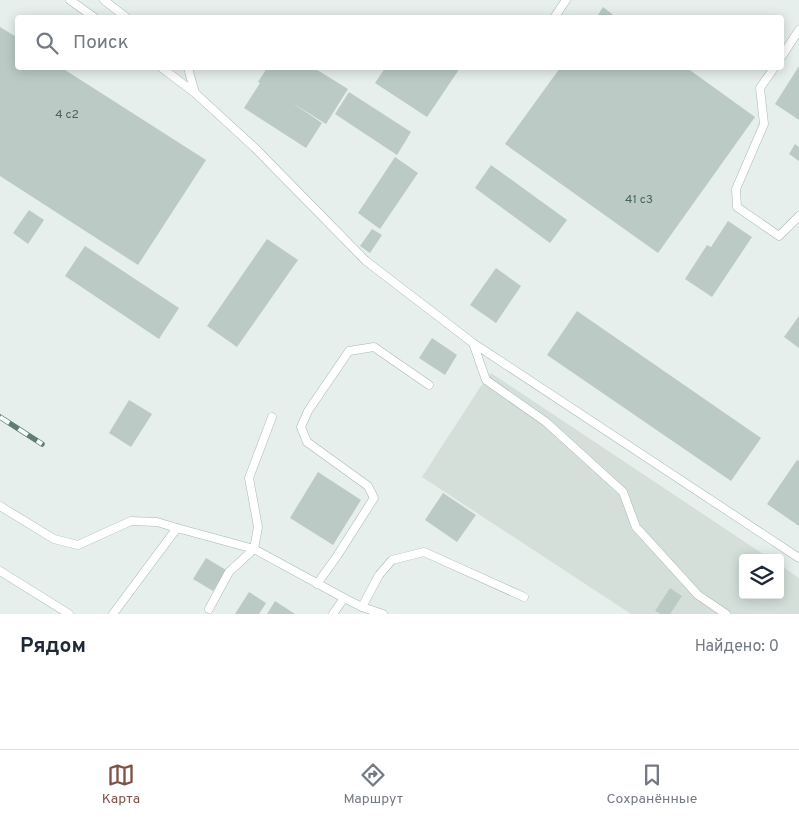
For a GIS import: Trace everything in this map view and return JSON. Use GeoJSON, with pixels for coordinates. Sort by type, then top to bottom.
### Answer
{"type":"FeatureCollection","features":[{"type":"Feature","properties":{"kind":"lane"},"geometry":{"type":"LineString","coordinates":[[70,0],[92,15]]}},
{"type":"Feature","properties":{"kind":"lane"},"geometry":{"type":"LineString","coordinates":[[104,0],[123,15]]}},
{"type":"Feature","properties":{"kind":"lane"},"geometry":{"type":"LineString","coordinates":[[556,15],[566,0]]}},
{"type":"Feature","properties":{"kind":"lane"},"geometry":{"type":"LineString","coordinates":[[784,53],[799,30]]}},
{"type":"Feature","properties":{"kind":"lane"},"geometry":{"type":"LineString","coordinates":[[165,70],[195,93],[255,148],[366,261],[472,344],[799,558]]}},
{"type":"Feature","properties":{"kind":"lane"},"geometry":{"type":"LineString","coordinates":[[189,70],[195,93]]}},
{"type":"Feature","properties":{"kind":"lane"},"geometry":{"type":"LineString","coordinates":[[773,70],[760,88],[764,124],[736,189],[737,207],[779,236],[799,216]]}},
{"type":"Feature","properties":{"kind":"lane"},"geometry":{"type":"LineString","coordinates":[[472,344],[486,380],[546,422],[623,492],[636,527],[698,595],[726,614]]}},
{"type":"Feature","properties":{"kind":"lane"},"geometry":{"type":"LineString","coordinates":[[317,584],[374,498],[368,486],[307,442],[301,427],[308,411],[349,351],[374,347],[429,384]]}},
{"type":"Feature","properties":{"kind":"lane"},"geometry":{"type":"LineString","coordinates":[[208,610],[230,572],[254,549],[258,527],[249,478],[272,417]]}},
{"type":"Feature","properties":{"kind":"lane"},"geometry":{"type":"LineString","coordinates":[[0,506],[54,540],[78,545],[131,521],[157,522],[254,549],[344,598],[382,614]]}},
{"type":"Feature","properties":{"kind":"lane"},"geometry":{"type":"LineString","coordinates":[[113,614],[177,528]]}},
{"type":"Feature","properties":{"kind":"lane"},"geometry":{"type":"LineString","coordinates":[[362,607],[378,575],[392,560],[424,552],[524,597]]}},
{"type":"Feature","properties":{"kind":"lane"},"geometry":{"type":"LineString","coordinates":[[0,571],[68,614]]}},
{"type":"Feature","properties":{"kind":"lane"},"geometry":{"type":"LineString","coordinates":[[334,614],[344,598]]}},
{"type":"Feature","properties":{"kind":"shaded area"},"geometry":{"type":"Polygon","coordinates":[[[491,373],[763,554],[739,554],[739,599],[784,599],[784,568],[799,578],[799,614],[631,614],[422,477],[491,373]]]}},
{"type":"Feature","properties":{"kind":"building"},"geometry":{"type":"Polygon","coordinates":[[[603,7],[613,15],[598,15],[603,7]]]}},
{"type":"Feature","properties":{"kind":"building"},"geometry":{"type":"Polygon","coordinates":[[[0,27],[15,36],[15,70],[65,70],[206,160],[138,265],[0,176],[0,27]]]}},
{"type":"Feature","properties":{"kind":"building"},"geometry":{"type":"Polygon","coordinates":[[[799,66],[799,120],[775,104],[799,66]]]}},
{"type":"Feature","properties":{"kind":"building"},"geometry":{"type":"Polygon","coordinates":[[[266,70],[317,70],[348,89],[326,124],[291,102],[322,123],[306,148],[244,108],[260,83],[258,82],[266,70]]]}},
{"type":"Feature","properties":{"kind":"building"},"geometry":{"type":"Polygon","coordinates":[[[384,70],[459,70],[427,117],[375,83],[384,70]]]}},
{"type":"Feature","properties":{"kind":"building"},"geometry":{"type":"Polygon","coordinates":[[[559,70],[690,70],[755,117],[658,253],[505,144],[559,70]]]}},
{"type":"Feature","properties":{"kind":"building"},"geometry":{"type":"Polygon","coordinates":[[[349,92],[411,132],[397,155],[335,114],[349,92]]]}},
{"type":"Feature","properties":{"kind":"building"},"geometry":{"type":"Polygon","coordinates":[[[795,144],[799,147],[799,161],[789,154],[795,144]]]}},
{"type":"Feature","properties":{"kind":"building"},"geometry":{"type":"Polygon","coordinates":[[[395,157],[418,173],[380,229],[358,213],[395,157]]]}},
{"type":"Feature","properties":{"kind":"building"},"geometry":{"type":"Polygon","coordinates":[[[491,165],[567,220],[550,243],[475,188],[491,165]]]}},
{"type":"Feature","properties":{"kind":"building"},"geometry":{"type":"Polygon","coordinates":[[[29,210],[44,220],[28,244],[13,233],[29,210]]]}},
{"type":"Feature","properties":{"kind":"building"},"geometry":{"type":"Polygon","coordinates":[[[728,221],[752,237],[712,297],[685,279],[707,245],[711,247],[728,221]]]}},
{"type":"Feature","properties":{"kind":"building"},"geometry":{"type":"Polygon","coordinates":[[[372,229],[382,235],[370,253],[360,246],[372,229]]]}},
{"type":"Feature","properties":{"kind":"building"},"geometry":{"type":"Polygon","coordinates":[[[267,239],[298,260],[237,347],[207,326],[267,239]]]}},
{"type":"Feature","properties":{"kind":"building"},"geometry":{"type":"Polygon","coordinates":[[[85,246],[179,308],[159,339],[65,276],[85,246]]]}},
{"type":"Feature","properties":{"kind":"building"},"geometry":{"type":"Polygon","coordinates":[[[496,268],[521,286],[496,323],[470,305],[496,268]]]}},
{"type":"Feature","properties":{"kind":"building"},"geometry":{"type":"Polygon","coordinates":[[[577,311],[761,438],[731,481],[547,355],[577,311]]]}},
{"type":"Feature","properties":{"kind":"building"},"geometry":{"type":"Polygon","coordinates":[[[799,316],[799,348],[784,337],[799,316]]]}},
{"type":"Feature","properties":{"kind":"building"},"geometry":{"type":"Polygon","coordinates":[[[432,338],[457,355],[445,375],[419,358],[432,338]]]}},
{"type":"Feature","properties":{"kind":"building"},"geometry":{"type":"Polygon","coordinates":[[[129,400],[152,414],[131,447],[109,433],[129,400]]]}},
{"type":"Feature","properties":{"kind":"building"},"geometry":{"type":"Polygon","coordinates":[[[797,460],[799,461],[799,526],[767,504],[797,460]]]}},
{"type":"Feature","properties":{"kind":"building"},"geometry":{"type":"Polygon","coordinates":[[[318,472],[361,500],[333,545],[290,518],[318,472]]]}},
{"type":"Feature","properties":{"kind":"building"},"geometry":{"type":"Polygon","coordinates":[[[443,493],[476,515],[457,542],[425,520],[443,493]]]}},
{"type":"Feature","properties":{"kind":"building"},"geometry":{"type":"Polygon","coordinates":[[[206,558],[226,570],[213,591],[193,579],[206,558]]]}},
{"type":"Feature","properties":{"kind":"building"},"geometry":{"type":"Polygon","coordinates":[[[670,588],[682,596],[670,614],[661,614],[655,611],[670,588]]]}},
{"type":"Feature","properties":{"kind":"building"},"geometry":{"type":"Polygon","coordinates":[[[249,592],[266,603],[259,614],[235,614],[249,592]]]}},
{"type":"Feature","properties":{"kind":"building"},"geometry":{"type":"Polygon","coordinates":[[[275,601],[295,614],[267,614],[275,601]]]}},
{"type":"Feature","properties":{"kind":"railway"},"geometry":{"type":"LineString","coordinates":[[0,417],[42,444]]}}]}
